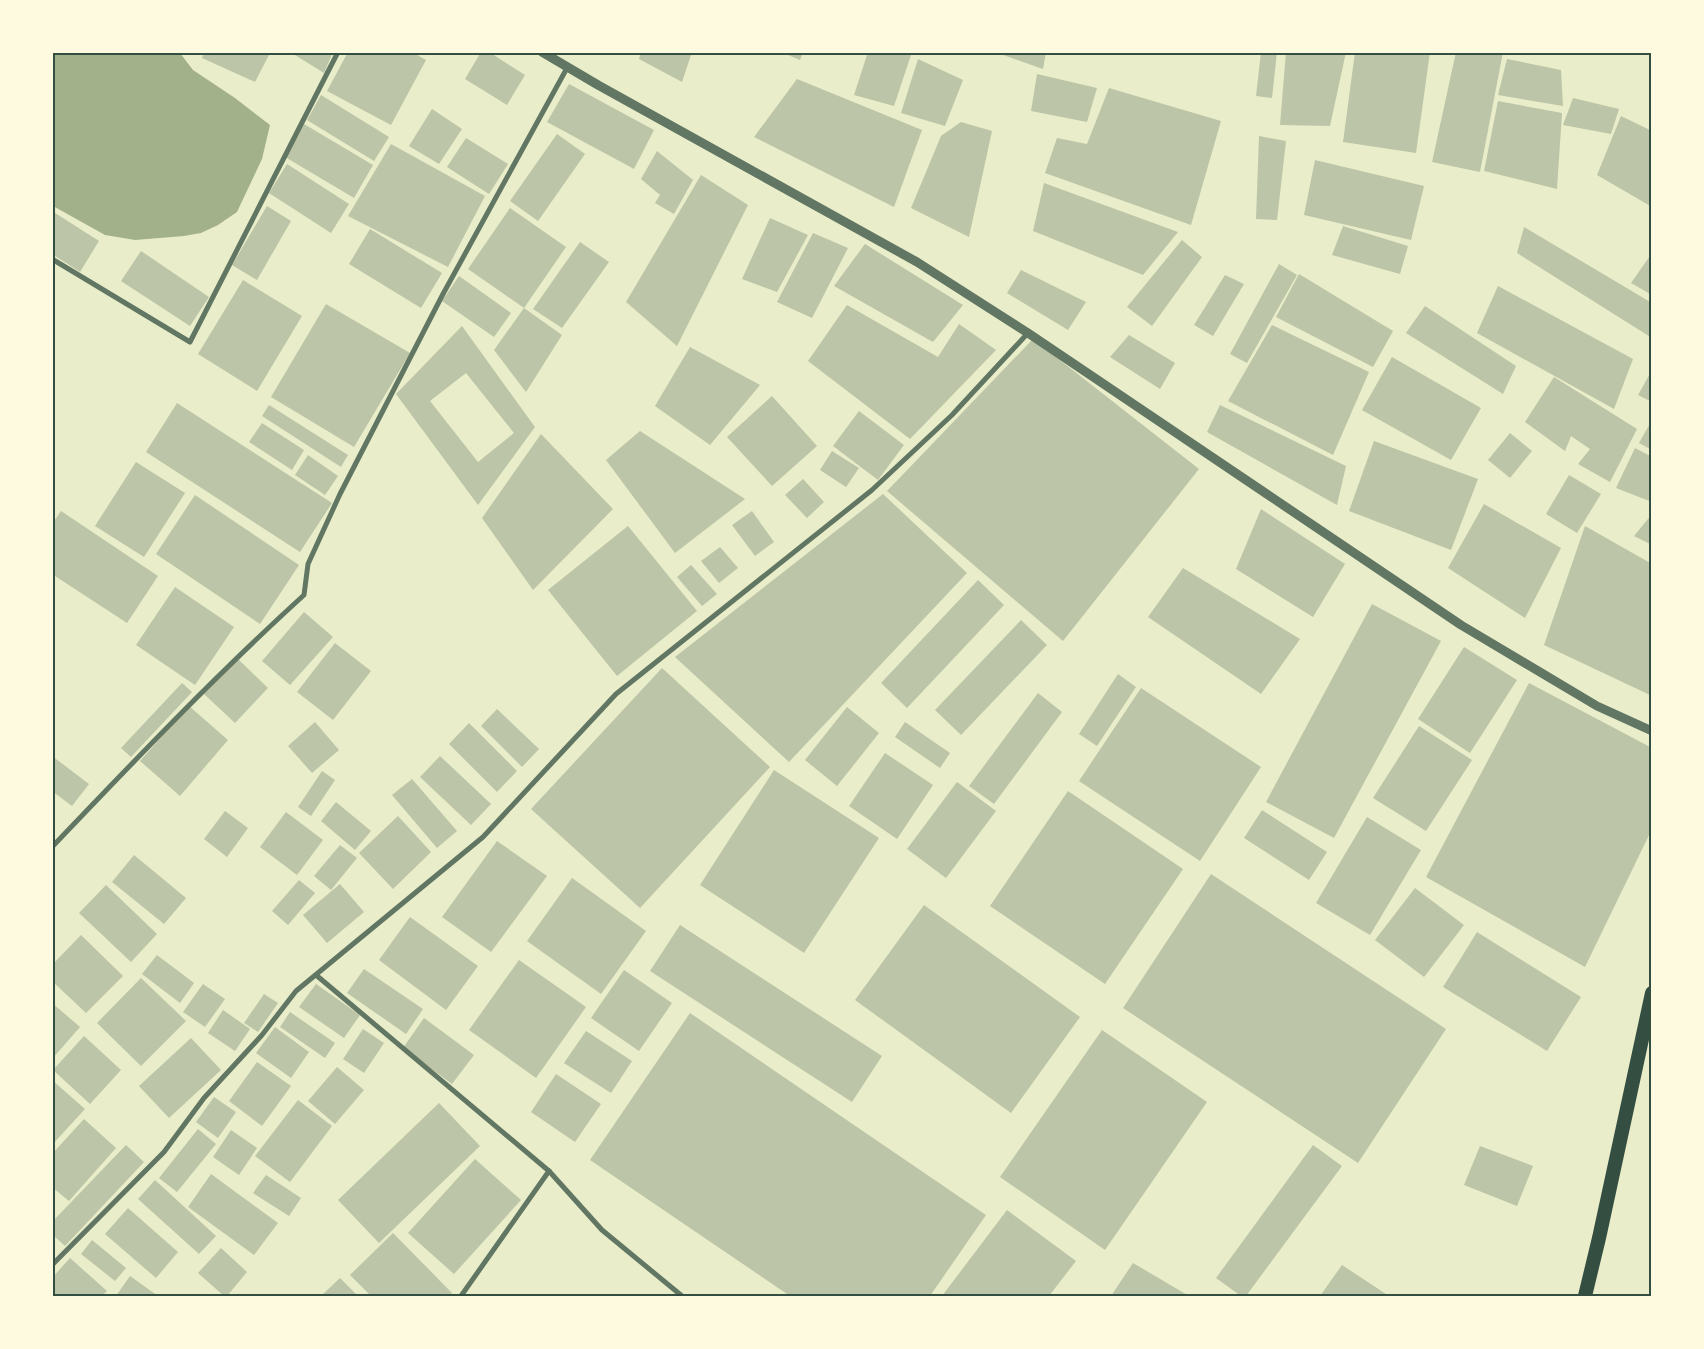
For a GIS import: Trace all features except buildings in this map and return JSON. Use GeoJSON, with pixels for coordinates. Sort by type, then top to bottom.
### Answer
{"type":"FeatureCollection","features":[{"type":"Feature","properties":{"kind":"highway"},"geometry":{"type":"LineString","coordinates":[[1585,1296],[1652,993]]}},
{"type":"Feature","properties":{"kind":"street"},"geometry":{"type":"LineString","coordinates":[[52,259],[190,342],[338,52]]}},
{"type":"Feature","properties":{"kind":"street"},"geometry":{"type":"LineString","coordinates":[[542,52],[567,68],[917,262],[1028,333],[1461,625],[1597,706],[1652,731]]}},
{"type":"Feature","properties":{"kind":"street"},"geometry":{"type":"LineString","coordinates":[[52,847],[239,655],[304,594],[308,564],[340,494],[443,294],[567,68]]}},
{"type":"Feature","properties":{"kind":"street"},"geometry":{"type":"LineString","coordinates":[[52,1265],[164,1152],[204,1098],[262,1035],[296,991],[483,838],[616,694],[872,490],[952,415],[1028,333]]}},
{"type":"Feature","properties":{"kind":"street"},"geometry":{"type":"LineString","coordinates":[[316,975],[549,1171],[602,1230],[682,1296]]}},
{"type":"Feature","properties":{"kind":"street"},"geometry":{"type":"LineString","coordinates":[[461,1296],[549,1171]]}},
{"type":"Feature","properties":{"kind":"shaded area"},"geometry":{"type":"Polygon","coordinates":[[[52,53],[180,53],[193,70],[235,98],[270,125],[262,159],[237,212],[218,225],[201,233],[135,240],[105,235],[53,206],[52,53]]]}}]}
